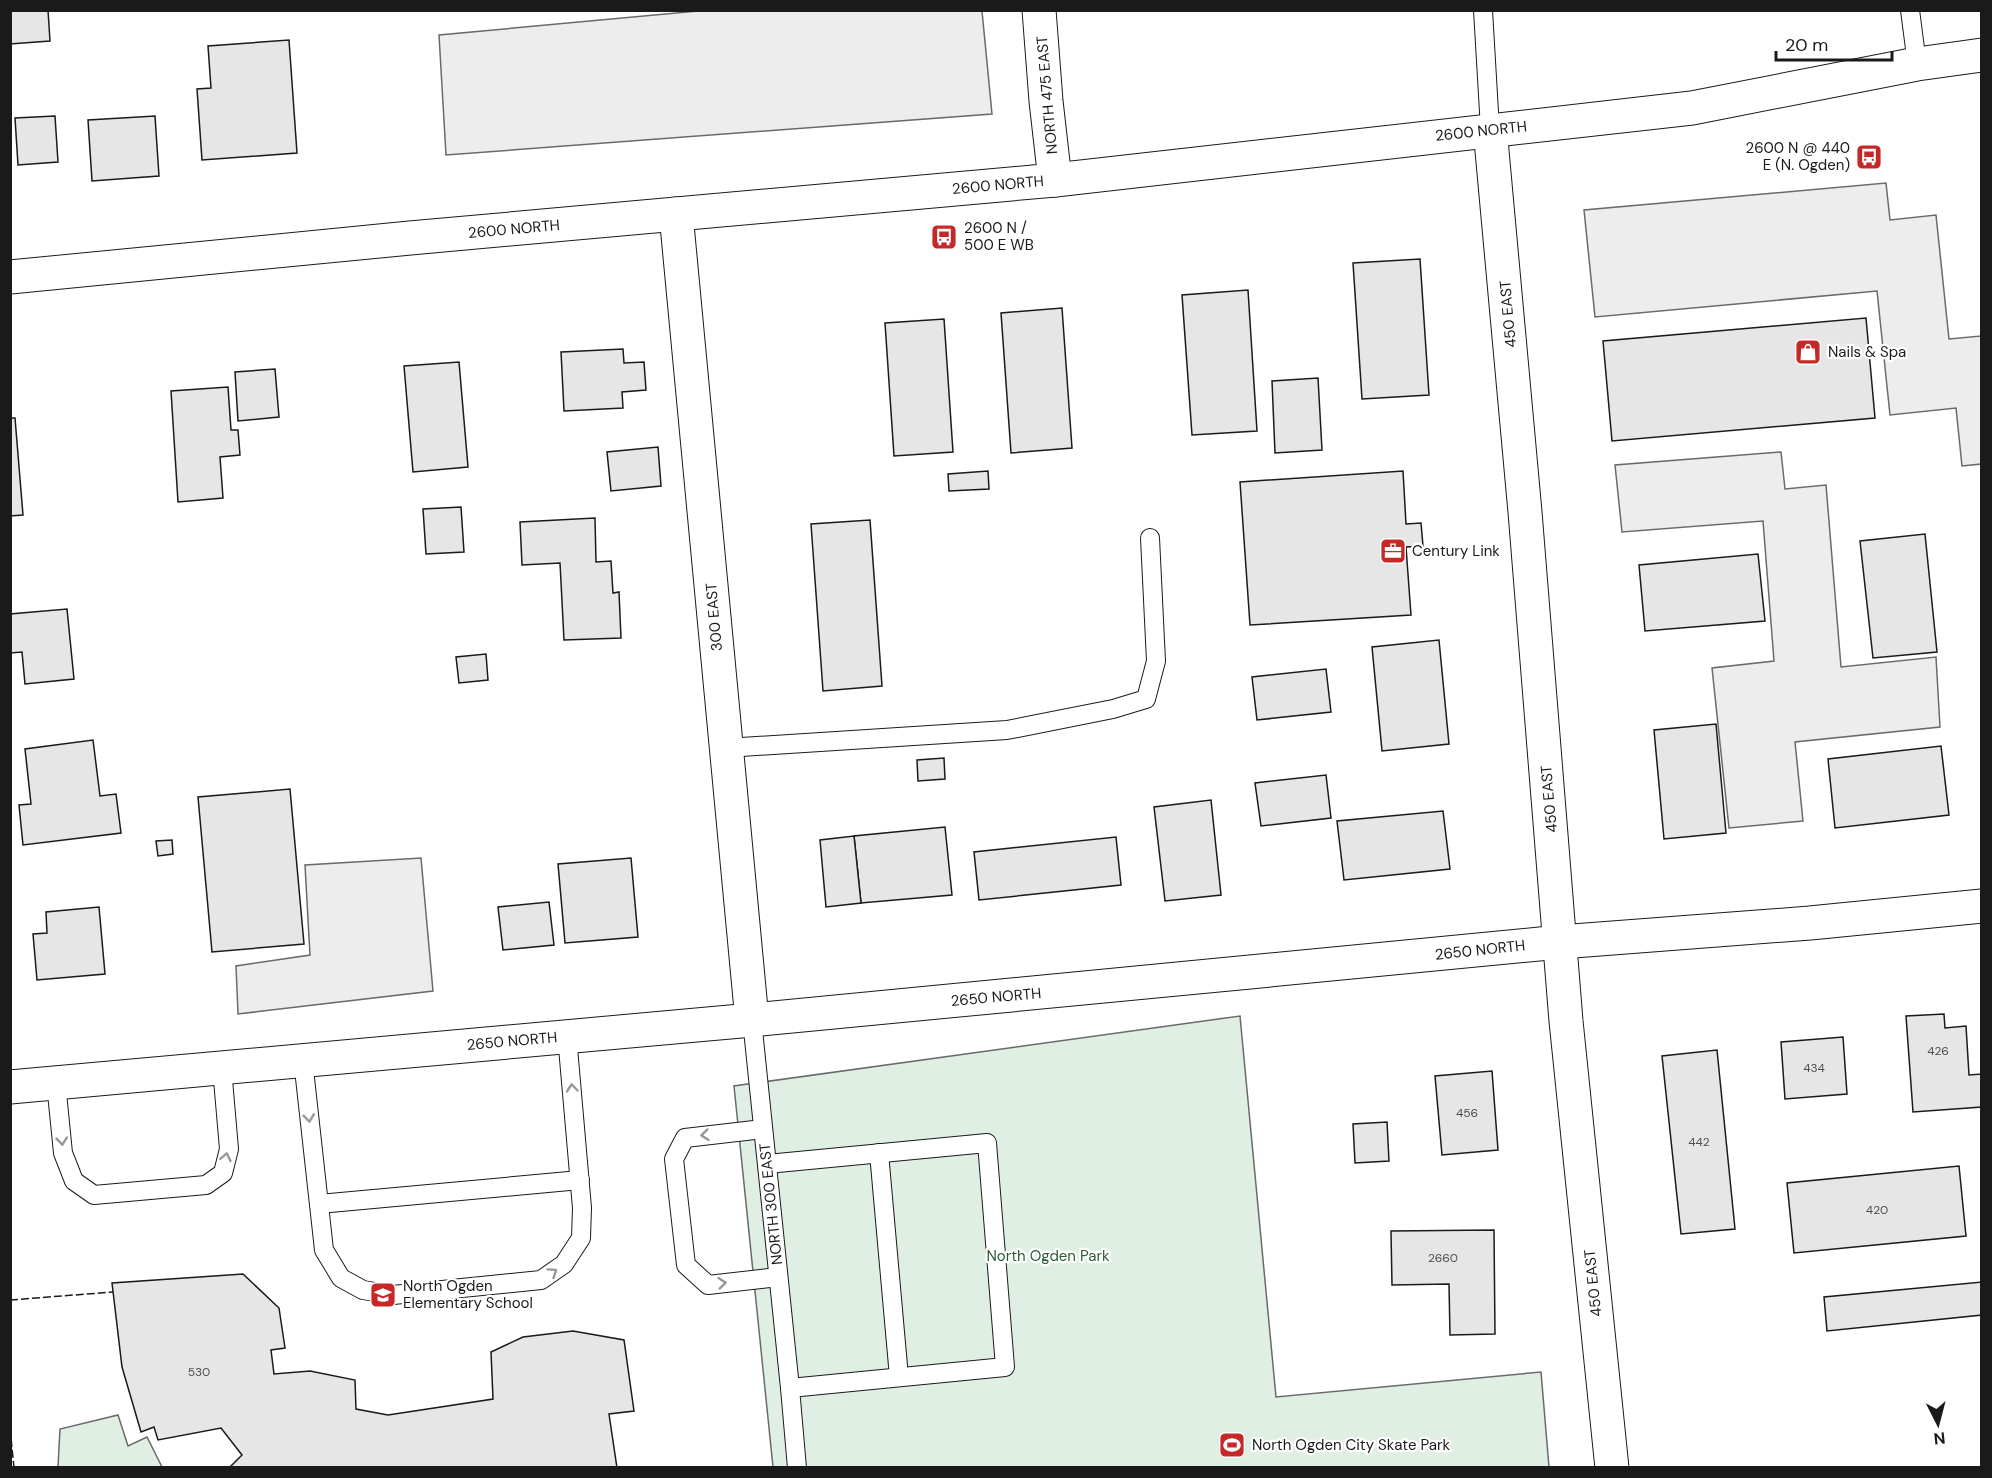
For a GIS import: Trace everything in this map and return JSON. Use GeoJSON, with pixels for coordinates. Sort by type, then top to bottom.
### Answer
{"type":"FeatureCollection","features":[{"type":"Feature","properties":{"kind":"street","name":"NORTH 475 EAST"},"geometry":{"type":"LineString","coordinates":[[1040,10],[1046,101],[1055,180]]}},
{"type":"Feature","properties":{"kind":"street","name":"2600 NORTH"},"geometry":{"type":"LineString","coordinates":[[10,277],[1055,180],[1490,129],[1692,108],[1917,64],[1982,55]]}},
{"type":"Feature","properties":{"kind":"street","name":"450 EAST"},"geometry":{"type":"LineString","coordinates":[[1490,129],[1512,359],[1566,1020],[1612,1467]]}},
{"type":"Feature","properties":{"kind":"street","name":"300 EAST"},"geometry":{"type":"LineString","coordinates":[[676,214],[752,1020]]}},
{"type":"Feature","properties":{"kind":"street","name":"2650 NORTH"},"geometry":{"type":"LineString","coordinates":[[10,1087],[752,1020],[1560,942],[1982,906]]}},
{"type":"Feature","properties":{"kind":"lane"},"geometry":{"type":"LineString","coordinates":[[1483,10],[1490,129]]}},
{"type":"Feature","properties":{"kind":"lane"},"geometry":{"type":"LineString","coordinates":[[1910,10],[1917,64]]}},
{"type":"Feature","properties":{"kind":"lane"},"geometry":{"type":"LineString","coordinates":[[726,748],[1007,730],[1113,709],[1146,699],[1156,661],[1150,538]]}},
{"type":"Feature","properties":{"kind":"lane","name":"NORTH 300 EAST"},"geometry":{"type":"LineString","coordinates":[[752,1020],[797,1467]]}},
{"type":"Feature","properties":{"kind":"lane"},"geometry":{"type":"LineString","coordinates":[[303,1060],[324,1250],[341,1278],[363,1290],[393,1296],[541,1280],[564,1264],[581,1238],[582,1208],[567,1036]]}},
{"type":"Feature","properties":{"kind":"lane"},"geometry":{"type":"LineString","coordinates":[[56,1083],[63,1153],[74,1181],[94,1195],[159,1190],[206,1185],[223,1173],[229,1149],[222,1068]]}},
{"type":"Feature","properties":{"kind":"lane"},"geometry":{"type":"LineString","coordinates":[[763,1129],[685,1138],[674,1160],[686,1265],[708,1285],[778,1278]]}},
{"type":"Feature","properties":{"kind":"lane"},"geometry":{"type":"LineString","coordinates":[[766,1164],[987,1143],[1005,1367],[790,1388]]}},
{"type":"Feature","properties":{"kind":"lane"},"geometry":{"type":"LineString","coordinates":[[879,1153],[899,1377]]}},
{"type":"Feature","properties":{"kind":"lane"},"geometry":{"type":"LineString","coordinates":[[319,1204],[580,1180]]}},
{"type":"Feature","properties":{"kind":"green space","name":"North Ogden Park"},"geometry":{"type":"Polygon","coordinates":[[[1240,1016],[1276,1397],[1541,1372],[1549,1467],[773,1467],[734,1086],[1240,1016]]]}},
{"type":"Feature","properties":{"kind":"green space"},"geometry":{"type":"Polygon","coordinates":[[[118,1415],[128,1446],[147,1437],[162,1467],[58,1467],[60,1429],[118,1415]]]}},
{"type":"Feature","properties":{"kind":"shaded area"},"geometry":{"type":"Polygon","coordinates":[[[709,10],[982,11],[992,114],[446,155],[439,35],[709,10]]]}},
{"type":"Feature","properties":{"kind":"shaded area"},"geometry":{"type":"Polygon","coordinates":[[[1886,183],[1890,220],[1936,215],[1949,339],[1981,336],[1981,464],[1962,466],[1956,408],[1890,415],[1877,291],[1595,317],[1584,210],[1886,183]]]}},
{"type":"Feature","properties":{"kind":"shaded area"},"geometry":{"type":"Polygon","coordinates":[[[1781,452],[1785,489],[1826,485],[1841,667],[1936,657],[1940,727],[1795,742],[1803,821],[1729,828],[1712,668],[1774,661],[1763,521],[1622,532],[1615,465],[1781,452]]]}},
{"type":"Feature","properties":{"kind":"shaded area"},"geometry":{"type":"Polygon","coordinates":[[[421,858],[433,991],[238,1014],[236,966],[310,955],[305,865],[421,858]]]}},
{"type":"Feature","properties":{"kind":"building"},"geometry":{"type":"Polygon","coordinates":[[[10,10],[48,10],[50,41],[10,44],[10,10]]]}},
{"type":"Feature","properties":{"kind":"building"},"geometry":{"type":"Polygon","coordinates":[[[289,40],[297,153],[202,160],[197,89],[211,88],[208,46],[289,40]]]}},
{"type":"Feature","properties":{"kind":"building"},"geometry":{"type":"Polygon","coordinates":[[[55,116],[58,162],[18,165],[15,118],[55,116]]]}},
{"type":"Feature","properties":{"kind":"building"},"geometry":{"type":"Polygon","coordinates":[[[155,116],[159,176],[92,181],[88,120],[155,116]]]}},
{"type":"Feature","properties":{"kind":"building"},"geometry":{"type":"Polygon","coordinates":[[[1420,259],[1429,395],[1362,399],[1353,263],[1420,259]]]}},
{"type":"Feature","properties":{"kind":"building"},"geometry":{"type":"Polygon","coordinates":[[[1248,290],[1257,431],[1192,435],[1182,295],[1248,290]]]}},
{"type":"Feature","properties":{"kind":"building"},"geometry":{"type":"Polygon","coordinates":[[[1062,308],[1072,448],[1011,453],[1001,313],[1062,308]]]}},
{"type":"Feature","properties":{"kind":"building"},"geometry":{"type":"Polygon","coordinates":[[[1866,318],[1875,418],[1612,441],[1603,341],[1866,318]]]}},
{"type":"Feature","properties":{"kind":"building"},"geometry":{"type":"Polygon","coordinates":[[[944,319],[953,452],[894,456],[885,323],[944,319]]]}},
{"type":"Feature","properties":{"kind":"building"},"geometry":{"type":"Polygon","coordinates":[[[623,349],[624,363],[644,362],[646,390],[622,392],[623,408],[564,411],[561,352],[623,349]]]}},
{"type":"Feature","properties":{"kind":"building"},"geometry":{"type":"Polygon","coordinates":[[[459,362],[468,467],[413,472],[404,366],[459,362]]]}},
{"type":"Feature","properties":{"kind":"building"},"geometry":{"type":"Polygon","coordinates":[[[275,369],[279,417],[238,421],[235,372],[275,369]]]}},
{"type":"Feature","properties":{"kind":"building"},"geometry":{"type":"Polygon","coordinates":[[[1318,378],[1322,450],[1275,453],[1272,381],[1318,378]]]}},
{"type":"Feature","properties":{"kind":"building"},"geometry":{"type":"Polygon","coordinates":[[[228,387],[231,430],[238,430],[240,455],[220,457],[223,498],[178,502],[171,391],[228,387]]]}},
{"type":"Feature","properties":{"kind":"building"},"geometry":{"type":"Polygon","coordinates":[[[10,418],[15,418],[23,515],[10,516],[10,418]]]}},
{"type":"Feature","properties":{"kind":"building"},"geometry":{"type":"Polygon","coordinates":[[[658,447],[661,486],[611,491],[607,452],[658,447]]]}},
{"type":"Feature","properties":{"kind":"building"},"geometry":{"type":"Polygon","coordinates":[[[988,471],[989,489],[949,491],[948,474],[988,471]]]}},
{"type":"Feature","properties":{"kind":"building"},"geometry":{"type":"Polygon","coordinates":[[[1403,471],[1406,524],[1421,523],[1423,546],[1406,547],[1411,615],[1250,625],[1240,482],[1403,471]]]}},
{"type":"Feature","properties":{"kind":"building"},"geometry":{"type":"Polygon","coordinates":[[[461,507],[464,552],[426,554],[423,509],[461,507]]]}},
{"type":"Feature","properties":{"kind":"building"},"geometry":{"type":"Polygon","coordinates":[[[595,518],[596,562],[611,561],[613,593],[619,592],[621,638],[564,640],[560,563],[522,565],[520,522],[595,518]]]}},
{"type":"Feature","properties":{"kind":"building"},"geometry":{"type":"Polygon","coordinates":[[[870,520],[882,686],[823,691],[811,524],[870,520]]]}},
{"type":"Feature","properties":{"kind":"building"},"geometry":{"type":"Polygon","coordinates":[[[1925,534],[1937,652],[1873,658],[1860,541],[1925,534]]]}},
{"type":"Feature","properties":{"kind":"building"},"geometry":{"type":"Polygon","coordinates":[[[1758,554],[1765,621],[1645,631],[1639,565],[1758,554]]]}},
{"type":"Feature","properties":{"kind":"building"},"geometry":{"type":"Polygon","coordinates":[[[67,609],[74,679],[25,684],[22,652],[10,653],[10,614],[67,609]]]}},
{"type":"Feature","properties":{"kind":"building"},"geometry":{"type":"Polygon","coordinates":[[[1439,640],[1449,744],[1382,751],[1372,647],[1439,640]]]}},
{"type":"Feature","properties":{"kind":"building"},"geometry":{"type":"Polygon","coordinates":[[[486,654],[488,680],[459,683],[456,657],[486,654]]]}},
{"type":"Feature","properties":{"kind":"building"},"geometry":{"type":"Polygon","coordinates":[[[1326,669],[1331,712],[1257,720],[1252,677],[1326,669]]]}},
{"type":"Feature","properties":{"kind":"building"},"geometry":{"type":"Polygon","coordinates":[[[1716,724],[1726,833],[1664,839],[1654,730],[1716,724]]]}},
{"type":"Feature","properties":{"kind":"building"},"geometry":{"type":"Polygon","coordinates":[[[93,740],[100,796],[116,794],[121,833],[23,845],[19,805],[31,804],[25,749],[93,740]]]}},
{"type":"Feature","properties":{"kind":"building"},"geometry":{"type":"Polygon","coordinates":[[[1941,746],[1949,815],[1835,828],[1828,759],[1941,746]]]}},
{"type":"Feature","properties":{"kind":"building"},"geometry":{"type":"Polygon","coordinates":[[[944,758],[945,779],[918,781],[917,760],[944,758]]]}},
{"type":"Feature","properties":{"kind":"building"},"geometry":{"type":"Polygon","coordinates":[[[1326,775],[1331,818],[1261,826],[1255,783],[1326,775]]]}},
{"type":"Feature","properties":{"kind":"building"},"geometry":{"type":"Polygon","coordinates":[[[290,789],[304,944],[212,952],[198,797],[290,789]]]}},
{"type":"Feature","properties":{"kind":"building"},"geometry":{"type":"Polygon","coordinates":[[[1211,800],[1221,895],[1165,901],[1154,807],[1211,800]]]}},
{"type":"Feature","properties":{"kind":"building"},"geometry":{"type":"Polygon","coordinates":[[[1443,811],[1450,869],[1344,880],[1337,821],[1443,811]]]}},
{"type":"Feature","properties":{"kind":"building"},"geometry":{"type":"Polygon","coordinates":[[[945,827],[952,895],[861,903],[854,836],[945,827]]]}},
{"type":"Feature","properties":{"kind":"building"},"geometry":{"type":"Polygon","coordinates":[[[854,836],[861,903],[826,907],[820,840],[854,836]]]}},
{"type":"Feature","properties":{"kind":"building"},"geometry":{"type":"Polygon","coordinates":[[[1116,837],[1121,885],[979,900],[974,852],[1116,837]]]}},
{"type":"Feature","properties":{"kind":"building"},"geometry":{"type":"Polygon","coordinates":[[[172,840],[173,854],[158,856],[156,841],[172,840]]]}},
{"type":"Feature","properties":{"kind":"building"},"geometry":{"type":"Polygon","coordinates":[[[631,858],[638,937],[565,943],[558,864],[631,858]]]}},
{"type":"Feature","properties":{"kind":"building"},"geometry":{"type":"Polygon","coordinates":[[[549,902],[554,945],[503,950],[498,907],[549,902]]]}},
{"type":"Feature","properties":{"kind":"building"},"geometry":{"type":"Polygon","coordinates":[[[99,907],[105,974],[37,980],[33,934],[47,933],[46,912],[99,907]]]}},
{"type":"Feature","properties":{"kind":"building"},"geometry":{"type":"Polygon","coordinates":[[[1944,1014],[1945,1028],[1966,1026],[1969,1075],[1982,1074],[1982,1107],[1913,1112],[1906,1016],[1944,1014]]]}},
{"type":"Feature","properties":{"kind":"building"},"geometry":{"type":"Polygon","coordinates":[[[1843,1037],[1847,1094],[1785,1099],[1781,1042],[1843,1037]]]}},
{"type":"Feature","properties":{"kind":"building"},"geometry":{"type":"Polygon","coordinates":[[[1717,1050],[1735,1229],[1681,1234],[1662,1056],[1717,1050]]]}},
{"type":"Feature","properties":{"kind":"building"},"geometry":{"type":"Polygon","coordinates":[[[1492,1071],[1498,1150],[1442,1155],[1435,1076],[1492,1071]]]}},
{"type":"Feature","properties":{"kind":"building"},"geometry":{"type":"Polygon","coordinates":[[[1387,1122],[1389,1161],[1355,1163],[1353,1124],[1387,1122]]]}},
{"type":"Feature","properties":{"kind":"building"},"geometry":{"type":"Polygon","coordinates":[[[1959,1166],[1966,1236],[1794,1253],[1787,1183],[1959,1166]]]}},
{"type":"Feature","properties":{"kind":"building"},"geometry":{"type":"Polygon","coordinates":[[[1494,1230],[1495,1334],[1450,1335],[1449,1284],[1392,1285],[1391,1231],[1494,1230]]]}},
{"type":"Feature","properties":{"kind":"building"},"geometry":{"type":"Polygon","coordinates":[[[243,1274],[279,1308],[285,1348],[271,1350],[274,1374],[310,1371],[355,1380],[356,1409],[388,1415],[493,1399],[491,1352],[523,1337],[573,1331],[624,1340],[634,1411],[609,1414],[617,1468],[229,1468],[242,1455],[221,1428],[158,1440],[154,1427],[141,1432],[122,1367],[112,1283],[243,1274]]]}},
{"type":"Feature","properties":{"kind":"building"},"geometry":{"type":"Polygon","coordinates":[[[1982,1282],[1982,1315],[1827,1331],[1824,1297],[1982,1282]]]}},
{"type":"Feature","properties":{"kind":"fence"},"geometry":{"type":"LineString","coordinates":[[10,1300],[113,1292]]}},
{"type":"Feature","properties":{"kind":"fence"},"geometry":{"type":"LineString","coordinates":[[10,1428],[14,1468]]}},
{"type":"Feature","properties":{"kind":"place","name":"2600 N @ 440 E (N. Ogden)"},"geometry":{"type":"Point","coordinates":[1869,157]}},
{"type":"Feature","properties":{"kind":"place","name":"2600 N / 500 E WB"},"geometry":{"type":"Point","coordinates":[944,237]}},
{"type":"Feature","properties":{"kind":"place","name":"Nails & Spa"},"geometry":{"type":"Point","coordinates":[1808,352]}},
{"type":"Feature","properties":{"kind":"place","name":"Century Link"},"geometry":{"type":"Point","coordinates":[1393,551]}},
{"type":"Feature","properties":{"kind":"place","name":"North Ogden Elementary School"},"geometry":{"type":"Point","coordinates":[383,1295]}},
{"type":"Feature","properties":{"kind":"place","name":"North Ogden City Skate Park"},"geometry":{"type":"Point","coordinates":[1232,1445]}}]}
